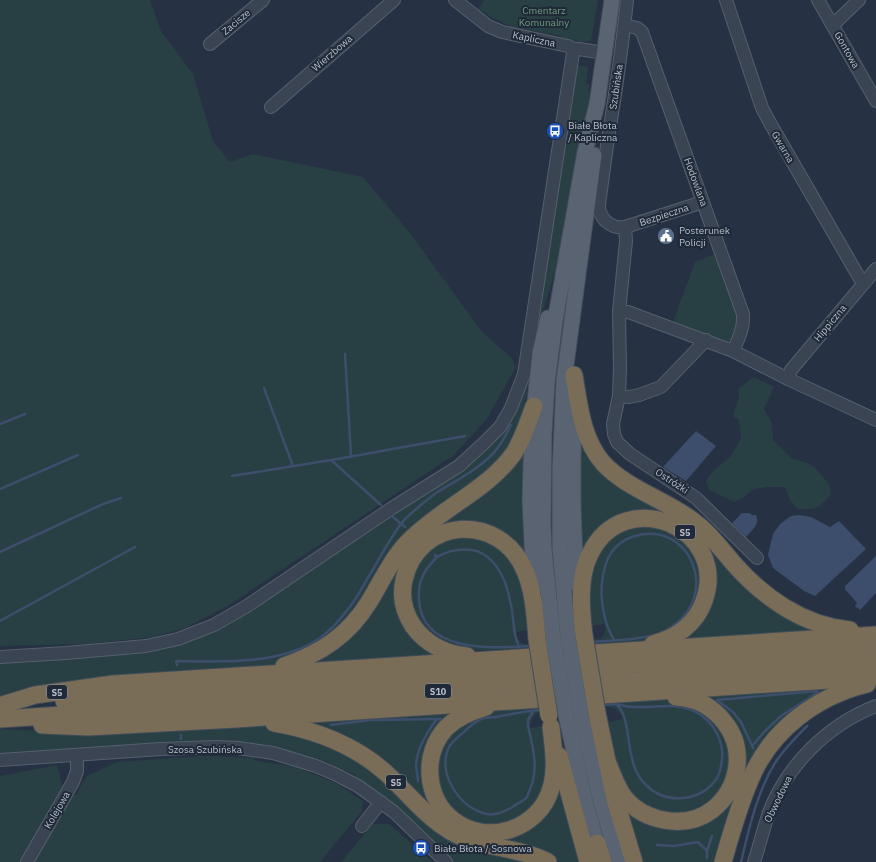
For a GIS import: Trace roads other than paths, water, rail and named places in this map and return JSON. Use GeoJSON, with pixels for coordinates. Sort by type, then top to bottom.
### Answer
{"type":"FeatureCollection","features":[{"type":"Feature","properties":{"kind":"highway"},"geometry":{"type":"LineString","coordinates":[[574,374],[579,408],[585,432],[592,446],[603,462],[620,478],[693,520],[709,534],[748,580],[761,592],[787,609],[809,620],[839,629],[876,634]]}},
{"type":"Feature","properties":{"kind":"highway"},"geometry":{"type":"LineString","coordinates":[[255,674],[282,667],[304,659],[323,650],[339,638],[361,613],[396,557],[408,542],[423,528],[492,477],[504,466],[521,439],[534,406]]}},
{"type":"Feature","properties":{"kind":"highway","name":"S5"},"geometry":{"type":"LineString","coordinates":[[1,710],[35,695],[113,684],[255,674],[495,659],[630,650],[668,640],[682,631],[694,620],[702,607],[707,593],[708,578],[702,553],[694,540],[684,530],[665,522],[646,518],[633,519],[609,529],[595,544],[589,554],[585,568],[581,610],[561,637],[589,714],[607,761],[615,799],[634,862]]}},
{"type":"Feature","properties":{"kind":"highway"},"geometry":{"type":"LineString","coordinates":[[495,659],[458,655],[439,649],[427,642],[408,619],[403,605],[402,588],[412,557],[424,544],[446,531],[471,529],[486,532],[506,545],[517,556],[525,570],[531,592],[535,617],[561,637],[550,722],[555,769],[551,788],[544,804],[534,817],[521,826],[507,831],[494,833],[478,832],[454,821],[444,812],[436,799],[431,786],[430,772],[431,758],[434,747],[439,737],[447,727],[459,718],[468,713],[484,708],[517,700]]}},
{"type":"Feature","properties":{"kind":"highway"},"geometry":{"type":"LineString","coordinates":[[630,650],[876,634]]}},
{"type":"Feature","properties":{"kind":"highway","name":"S10"},"geometry":{"type":"LineString","coordinates":[[1,710],[876,649]]}},
{"type":"Feature","properties":{"kind":"highway","name":"S10"},"geometry":{"type":"LineString","coordinates":[[1,710],[638,681],[876,663]]}},
{"type":"Feature","properties":{"kind":"highway"},"geometry":{"type":"LineString","coordinates":[[236,719],[876,677]]}},
{"type":"Feature","properties":{"kind":"highway"},"geometry":{"type":"LineString","coordinates":[[723,862],[751,777],[764,754],[778,736],[794,720],[813,706],[854,687],[876,682]]}},
{"type":"Feature","properties":{"kind":"highway"},"geometry":{"type":"LineString","coordinates":[[607,761],[617,785],[625,797],[637,809],[662,820],[675,822],[689,820],[700,816],[712,810],[723,799],[731,787],[736,775],[738,764],[737,749],[733,735],[719,715],[710,707],[699,701],[686,697],[640,693]]}},
{"type":"Feature","properties":{"kind":"highway","name":"S5"},"geometry":{"type":"LineString","coordinates":[[0,724],[88,727],[236,719],[287,725],[304,729],[332,739],[353,749],[367,758],[386,773],[435,820],[449,831],[481,845],[521,852],[538,857],[548,862]]}},
{"type":"Feature","properties":{"kind":"highway"},"geometry":{"type":"LineString","coordinates":[[550,722],[588,862]]}},
{"type":"Feature","properties":{"kind":"highway"},"geometry":{"type":"LineString","coordinates":[[597,843],[603,862]]}},
{"type":"Feature","properties":{"kind":"main road","name":"Szubińska"},"geometry":{"type":"LineString","coordinates":[[577,280],[594,154],[597,104],[612,0]]}},
{"type":"Feature","properties":{"kind":"main road","name":"Szubińska"},"geometry":{"type":"LineString","coordinates":[[567,260],[585,152],[597,104]]}},
{"type":"Feature","properties":{"kind":"main road"},"geometry":{"type":"LineString","coordinates":[[535,617],[530,500],[534,406],[543,336],[560,278],[567,260]]}},
{"type":"Feature","properties":{"kind":"main road"},"geometry":{"type":"LineString","coordinates":[[561,637],[544,549],[544,435],[551,350],[567,260]]}},
{"type":"Feature","properties":{"kind":"main road"},"geometry":{"type":"LineString","coordinates":[[577,280],[572,484],[575,557],[581,610]]}},
{"type":"Feature","properties":{"kind":"main road"},"geometry":{"type":"LineString","coordinates":[[577,280],[564,380],[560,471],[561,637],[566,715],[586,805],[597,843]]}},
{"type":"Feature","properties":{"kind":"main road"},"geometry":{"type":"LineString","coordinates":[[589,714],[601,802],[619,862]]}},
{"type":"Feature","properties":{"kind":"street","name":"Zacisze"},"geometry":{"type":"LineString","coordinates":[[210,44],[263,0]]}},
{"type":"Feature","properties":{"kind":"street","name":"Wierzbowa"},"geometry":{"type":"LineString","coordinates":[[271,107],[394,0]]}},
{"type":"Feature","properties":{"kind":"street","name":"Kapliczna"},"geometry":{"type":"LineString","coordinates":[[455,0],[488,26],[502,32],[568,46],[575,50],[579,49],[604,53]]}},
{"type":"Feature","properties":{"kind":"street","name":"Szubińska"},"geometry":{"type":"LineString","coordinates":[[626,227],[614,227],[609,224],[604,219],[599,207],[627,0]]}},
{"type":"Feature","properties":{"kind":"street","name":"Gwarna"},"geometry":{"type":"LineString","coordinates":[[726,0],[762,108],[864,284]]}},
{"type":"Feature","properties":{"kind":"street","name":"Gontowa"},"geometry":{"type":"LineString","coordinates":[[818,0],[876,101]]}},
{"type":"Feature","properties":{"kind":"street"},"geometry":{"type":"LineString","coordinates":[[833,25],[859,0]]}},
{"type":"Feature","properties":{"kind":"street","name":"Hodowlana"},"geometry":{"type":"LineString","coordinates":[[624,25],[637,28],[642,32],[743,314],[744,323],[733,351]]}},
{"type":"Feature","properties":{"kind":"street"},"geometry":{"type":"LineString","coordinates":[[0,657],[146,646],[178,639],[214,625],[247,606],[392,508],[459,466],[500,427],[519,391],[524,374],[572,59],[575,50]]}},
{"type":"Feature","properties":{"kind":"street","name":"Bezpieczna"},"geometry":{"type":"LineString","coordinates":[[626,227],[703,202]]}},
{"type":"Feature","properties":{"kind":"street","name":"Ostróżki"},"geometry":{"type":"LineString","coordinates":[[626,227],[619,312],[619,396],[613,424],[617,442],[630,454],[696,498],[757,558]]}},
{"type":"Feature","properties":{"kind":"street","name":"Hippiczna"},"geometry":{"type":"LineString","coordinates":[[788,379],[791,370],[876,269]]}},
{"type":"Feature","properties":{"kind":"street"},"geometry":{"type":"LineString","coordinates":[[619,312],[628,312],[733,351],[788,379],[876,420]]}},
{"type":"Feature","properties":{"kind":"street"},"geometry":{"type":"LineString","coordinates":[[619,396],[629,397],[639,395],[661,387],[706,340]]}},
{"type":"Feature","properties":{"kind":"street","name":"Obwodowa"},"geometry":{"type":"LineString","coordinates":[[754,862],[769,814],[784,781],[802,758],[833,730],[849,719],[876,706]]}},
{"type":"Feature","properties":{"kind":"street","name":"Szosa Szubińska"},"geometry":{"type":"LineString","coordinates":[[0,760],[161,749],[216,747],[238,748],[273,753],[316,766],[358,786],[400,816],[446,862]]}},
{"type":"Feature","properties":{"kind":"street","name":"Kolejowa"},"geometry":{"type":"LineString","coordinates":[[27,862],[73,782],[77,771],[77,755]]}},
{"type":"Feature","properties":{"kind":"street"},"geometry":{"type":"LineString","coordinates":[[362,826],[381,802]]}},
{"type":"Feature","properties":{"kind":"water"},"geometry":{"type":"Polygon","coordinates":[[[696,431],[716,446],[686,481],[663,467],[696,431]]]}},
{"type":"Feature","properties":{"kind":"water"},"geometry":{"type":"Polygon","coordinates":[[[742,513],[756,515],[757,519],[755,527],[746,537],[732,523],[742,513]]]}},
{"type":"Feature","properties":{"kind":"water"},"geometry":{"type":"Polygon","coordinates":[[[800,515],[811,517],[830,527],[839,521],[866,549],[815,596],[804,591],[773,568],[768,555],[773,534],[780,524],[791,516],[800,515]]]}},
{"type":"Feature","properties":{"kind":"water"},"geometry":{"type":"Polygon","coordinates":[[[876,556],[876,593],[860,610],[855,606],[857,603],[845,589],[845,586],[876,556]]]}},
{"type":"Feature","properties":{"kind":"waterway"},"geometry":{"type":"LineString","coordinates":[[345,354],[351,456]]}},
{"type":"Feature","properties":{"kind":"waterway"},"geometry":{"type":"LineString","coordinates":[[264,388],[293,466]]}},
{"type":"Feature","properties":{"kind":"waterway"},"geometry":{"type":"LineString","coordinates":[[0,424],[25,414]]}},
{"type":"Feature","properties":{"kind":"waterway"},"geometry":{"type":"LineString","coordinates":[[177,665],[176,661],[212,662],[251,660],[269,657],[288,653],[305,647],[326,634],[354,601],[403,521],[435,494],[471,472],[487,460],[501,444],[511,425]]}},
{"type":"Feature","properties":{"kind":"waterway"},"geometry":{"type":"LineString","coordinates":[[332,460],[465,436]]}},
{"type":"Feature","properties":{"kind":"waterway"},"geometry":{"type":"LineString","coordinates":[[0,489],[78,455]]}},
{"type":"Feature","properties":{"kind":"waterway"},"geometry":{"type":"LineString","coordinates":[[232,476],[331,460],[381,505]]}},
{"type":"Feature","properties":{"kind":"waterway"},"geometry":{"type":"LineString","coordinates":[[0,552],[103,504],[121,498]]}},
{"type":"Feature","properties":{"kind":"waterway"},"geometry":{"type":"LineString","coordinates":[[393,517],[405,527]]}},
{"type":"Feature","properties":{"kind":"waterway"},"geometry":{"type":"LineString","coordinates":[[591,642],[639,638],[657,634],[666,630],[684,616],[693,600],[696,582],[693,564],[684,549],[670,539],[653,534],[632,537],[623,541],[611,552],[606,562],[603,576],[602,605],[614,640]]}},
{"type":"Feature","properties":{"kind":"waterway"},"geometry":{"type":"LineString","coordinates":[[0,621],[135,547]]}},
{"type":"Feature","properties":{"kind":"waterway"},"geometry":{"type":"LineString","coordinates":[[435,555],[437,557],[454,550],[467,549],[480,552],[491,560],[500,571],[507,589],[519,647]]}},
{"type":"Feature","properties":{"kind":"waterway"},"geometry":{"type":"LineString","coordinates":[[437,557],[428,567],[422,577],[419,587],[419,600],[423,618],[433,630],[446,639],[462,644],[480,647],[532,646]]}},
{"type":"Feature","properties":{"kind":"waterway"},"geometry":{"type":"LineString","coordinates":[[717,700],[817,691],[817,693],[781,716],[752,746]]}},
{"type":"Feature","properties":{"kind":"waterway"},"geometry":{"type":"LineString","coordinates":[[717,700],[733,712],[741,722],[753,748]]}},
{"type":"Feature","properties":{"kind":"waterway"},"geometry":{"type":"LineString","coordinates":[[602,705],[606,705],[613,704],[615,704],[617,704],[632,707],[672,706],[687,708],[701,715],[713,727],[720,742],[722,758],[717,778],[710,786],[693,796],[673,798],[663,796],[654,791],[646,785],[637,773],[630,751],[624,717],[621,710],[619,707],[618,706],[617,705],[616,704]]}},
{"type":"Feature","properties":{"kind":"waterway"},"geometry":{"type":"LineString","coordinates":[[534,710],[528,720],[528,726],[535,765],[533,781],[527,797],[511,808],[495,814],[483,813],[465,803],[452,787],[448,777],[446,757],[452,743],[468,728],[481,719],[485,718],[494,717],[524,712],[529,711],[535,710],[541,710]]}},
{"type":"Feature","properties":{"kind":"waterway"},"geometry":{"type":"LineString","coordinates":[[418,781],[416,765],[418,752],[426,735],[437,719]]}},
{"type":"Feature","properties":{"kind":"waterway"},"geometry":{"type":"LineString","coordinates":[[331,725],[370,720],[441,719]]}},
{"type":"Feature","properties":{"kind":"waterway"},"geometry":{"type":"LineString","coordinates":[[741,862],[754,811],[763,786],[782,753],[807,726]]}},
{"type":"Feature","properties":{"kind":"waterway"},"geometry":{"type":"LineString","coordinates":[[707,858],[707,851],[712,836]]}},
{"type":"Feature","properties":{"kind":"waterway"},"geometry":{"type":"LineString","coordinates":[[657,845],[674,846],[698,842],[707,851]]}},
{"type":"Feature","properties":{"kind":"place","name":"Białe Błota / Kapliczna"},"geometry":{"type":"Point","coordinates":[555,131]}},
{"type":"Feature","properties":{"kind":"place","name":"Posterunek Policji"},"geometry":{"type":"Point","coordinates":[666,236]}},
{"type":"Feature","properties":{"kind":"place","name":"Białe Błota / Sosnowa"},"geometry":{"type":"Point","coordinates":[421,848]}},
{"type":"Feature","properties":{"kind":"park label","name":"Cmentarz Komunalny"},"geometry":{"type":"Point","coordinates":[544,16]}}]}
